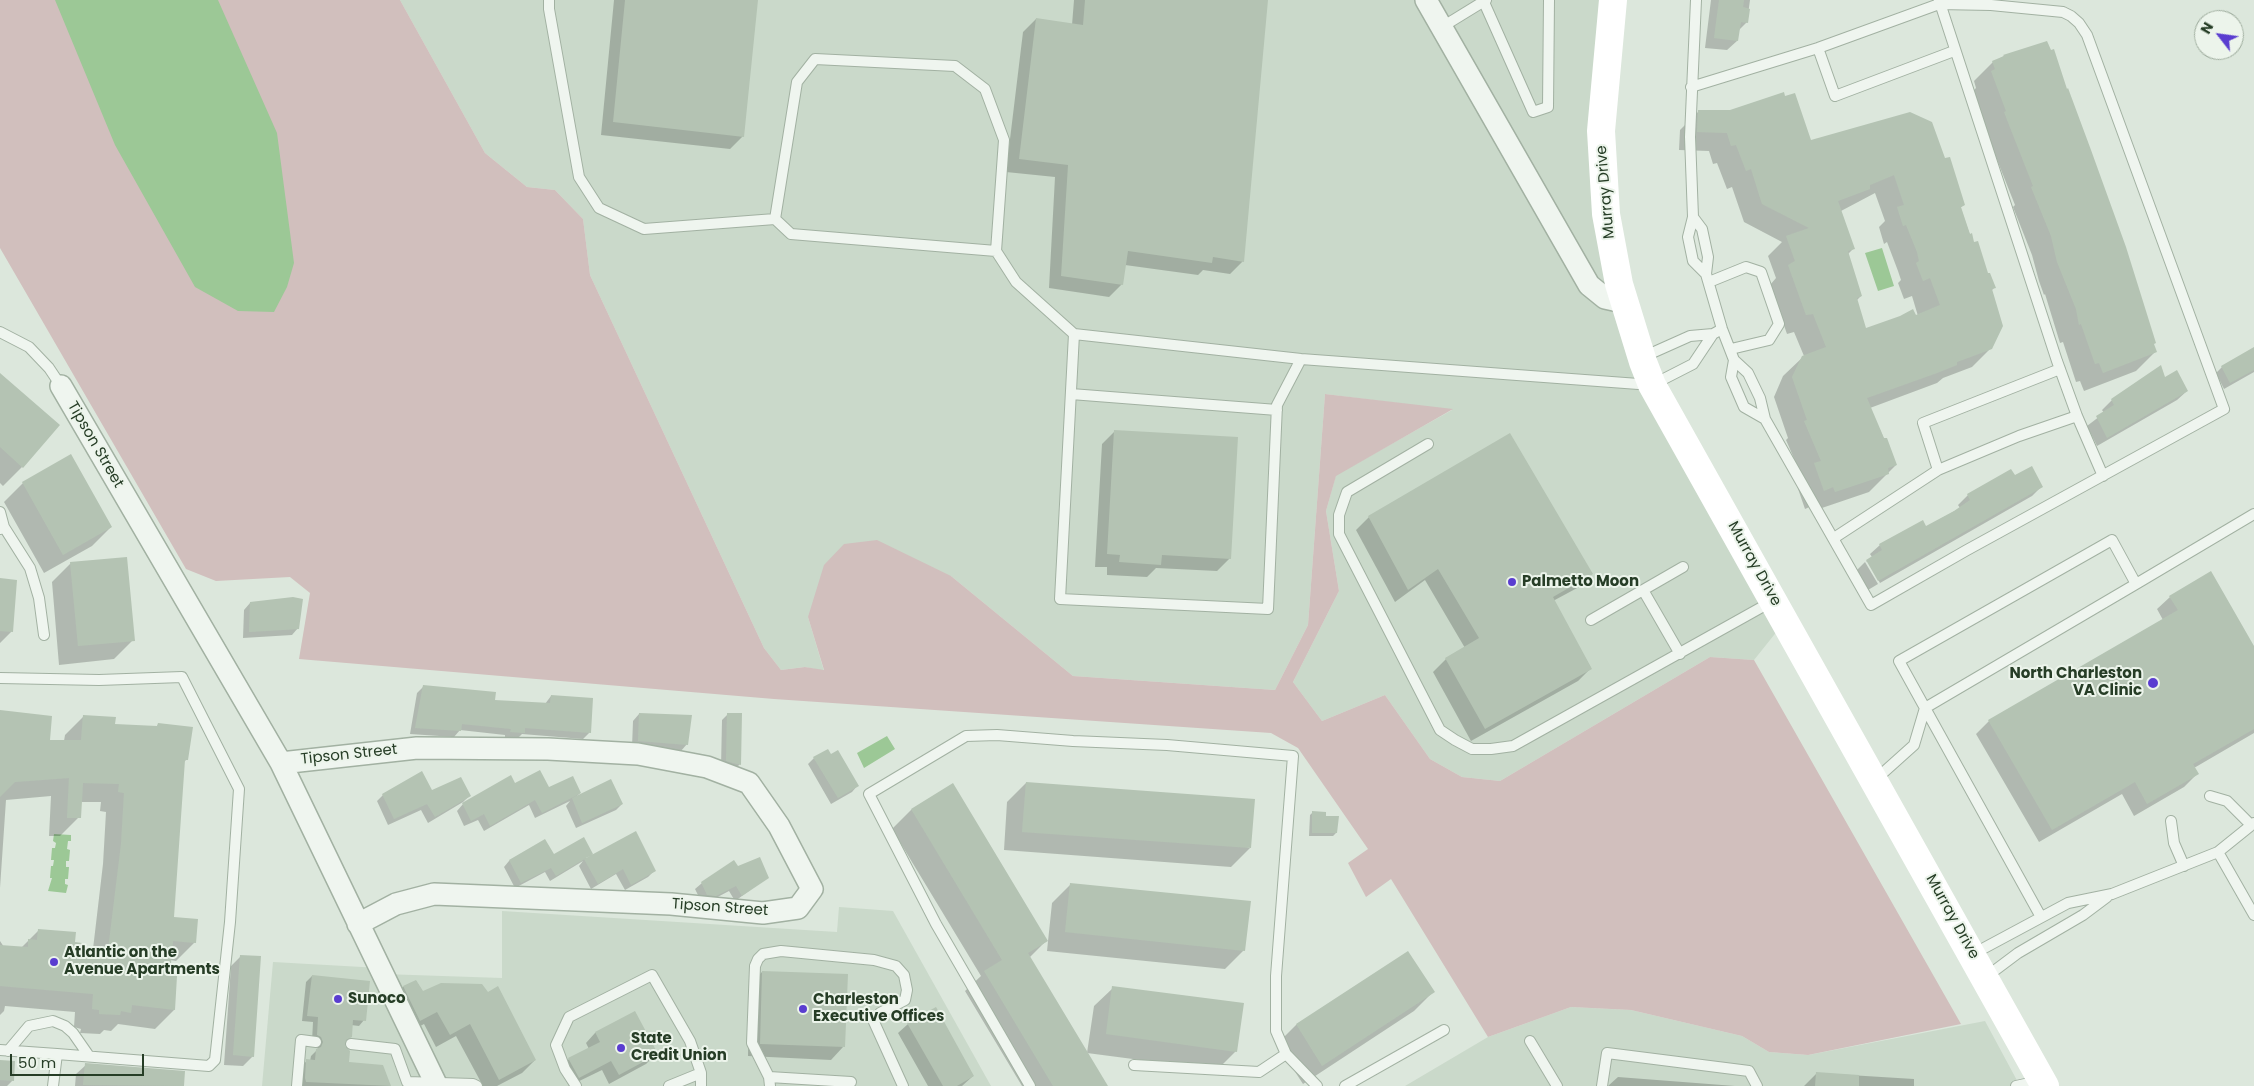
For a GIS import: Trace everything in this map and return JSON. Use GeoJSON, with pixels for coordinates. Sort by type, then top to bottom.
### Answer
{"type":"FeatureCollection","features":[{"type":"Feature","properties":{"kind":"street"},"geometry":{"type":"LineString","coordinates":[[1426,0],[1588,285],[1605,298],[1623,302]]}},
{"type":"Feature","properties":{"kind":"street","name":"Murray Drive"},"geometry":{"type":"LineString","coordinates":[[1613,0],[1601,131],[1607,223],[1623,302],[1652,385],[2044,1083]]}},
{"type":"Feature","properties":{"kind":"street","name":"Tipson Street"},"geometry":{"type":"LineString","coordinates":[[61,386],[280,763],[437,1084]]}},
{"type":"Feature","properties":{"kind":"street","name":"Tipson Street"},"geometry":{"type":"LineString","coordinates":[[280,763],[417,748],[538,749],[638,754],[707,767],[749,784],[779,826],[800,862],[812,889],[798,908],[763,913],[671,904],[434,894],[396,904],[358,924]]}},
{"type":"Feature","properties":{"kind":"lane"},"geometry":{"type":"LineString","coordinates":[[549,0],[548,8],[579,176],[599,208],[644,229],[775,219],[791,234],[996,251]]}},
{"type":"Feature","properties":{"kind":"lane"},"geometry":{"type":"LineString","coordinates":[[1442,27],[1485,0],[1533,112],[1548,107],[1549,0]]}},
{"type":"Feature","properties":{"kind":"lane"},"geometry":{"type":"LineString","coordinates":[[1696,0],[1690,137],[1693,218],[1688,237],[1693,261],[1707,278]]}},
{"type":"Feature","properties":{"kind":"lane"},"geometry":{"type":"LineString","coordinates":[[1691,87],[1818,48],[1939,2],[2063,12],[2079,23],[2090,44],[2224,409],[1871,605],[1765,419],[1760,398],[1748,373],[1734,360]]}},
{"type":"Feature","properties":{"kind":"lane"},"geometry":{"type":"LineString","coordinates":[[1939,2],[2060,369],[2077,416],[2103,476]]}},
{"type":"Feature","properties":{"kind":"lane"},"geometry":{"type":"LineString","coordinates":[[1818,48],[1835,96],[1954,51]]}},
{"type":"Feature","properties":{"kind":"lane"},"geometry":{"type":"LineString","coordinates":[[775,219],[797,82],[816,59],[954,66],[985,89],[1004,140],[996,251],[1016,282],[1074,334],[1302,359],[1652,385],[1693,364],[1717,332]]}},
{"type":"Feature","properties":{"kind":"lane"},"geometry":{"type":"LineString","coordinates":[[1693,218],[1702,229],[1708,256],[1707,278],[1717,332],[1731,349],[1734,360],[1731,377],[1744,407],[1765,419]]}},
{"type":"Feature","properties":{"kind":"lane"},"geometry":{"type":"LineString","coordinates":[[1690,249],[1705,245]]}},
{"type":"Feature","properties":{"kind":"lane"},"geometry":{"type":"LineString","coordinates":[[1707,278],[1746,267],[1761,272],[1776,315],[1779,324],[1769,340],[1731,349]]}},
{"type":"Feature","properties":{"kind":"lane"},"geometry":{"type":"LineString","coordinates":[[0,332],[29,348],[49,368],[61,386]]}},
{"type":"Feature","properties":{"kind":"lane"},"geometry":{"type":"LineString","coordinates":[[1642,358],[1690,336],[1717,332]]}},
{"type":"Feature","properties":{"kind":"lane"},"geometry":{"type":"LineString","coordinates":[[1074,334],[1060,600],[1268,609],[1277,405],[1302,359]]}},
{"type":"Feature","properties":{"kind":"lane"},"geometry":{"type":"LineString","coordinates":[[1938,470],[1923,424],[2060,369]]}},
{"type":"Feature","properties":{"kind":"lane"},"geometry":{"type":"LineString","coordinates":[[1738,392],[1753,384]]}},
{"type":"Feature","properties":{"kind":"lane"},"geometry":{"type":"LineString","coordinates":[[1070,394],[1277,410]]}},
{"type":"Feature","properties":{"kind":"lane"},"geometry":{"type":"LineString","coordinates":[[1834,538],[1938,470],[2019,436],[2077,416]]}},
{"type":"Feature","properties":{"kind":"lane"},"geometry":{"type":"LineString","coordinates":[[1428,444],[1347,492],[1339,515],[1339,534],[1440,730],[1454,740],[1472,748],[1492,749],[1513,746],[1774,600]]}},
{"type":"Feature","properties":{"kind":"lane"},"geometry":{"type":"LineString","coordinates":[[0,512],[2,528],[30,568],[39,598],[44,635]]}},
{"type":"Feature","properties":{"kind":"lane"},"geometry":{"type":"LineString","coordinates":[[1875,780],[1914,745],[1925,708],[2254,514]]}},
{"type":"Feature","properties":{"kind":"lane"},"geometry":{"type":"LineString","coordinates":[[2041,917],[1899,661],[2112,540],[2136,584]]}},
{"type":"Feature","properties":{"kind":"lane"},"geometry":{"type":"LineString","coordinates":[[1591,620],[1683,568]]}},
{"type":"Feature","properties":{"kind":"lane"},"geometry":{"type":"LineString","coordinates":[[1643,590],[1680,654]]}},
{"type":"Feature","properties":{"kind":"lane"},"geometry":{"type":"LineString","coordinates":[[0,678],[99,680],[182,677],[239,789],[230,922],[215,1060],[209,1066],[4,1050]]}},
{"type":"Feature","properties":{"kind":"lane"},"geometry":{"type":"LineString","coordinates":[[1030,1086],[936,924],[869,794],[966,736],[997,735],[1073,741],[1167,745],[1293,756],[1276,976],[1276,1031],[1286,1054],[1317,1086]]}},
{"type":"Feature","properties":{"kind":"lane"},"geometry":{"type":"LineString","coordinates":[[1972,954],[2068,904],[2112,894],[2218,852],[2253,824],[2227,801],[2210,796]]}},
{"type":"Feature","properties":{"kind":"lane"},"geometry":{"type":"LineString","coordinates":[[2171,821],[2174,843],[2184,866]]}},
{"type":"Feature","properties":{"kind":"lane"},"geometry":{"type":"LineString","coordinates":[[2218,852],[2254,915]]}},
{"type":"Feature","properties":{"kind":"lane"},"geometry":{"type":"LineString","coordinates":[[1985,977],[2018,953],[2084,915],[2112,894]]}},
{"type":"Feature","properties":{"kind":"lane"},"geometry":{"type":"LineString","coordinates":[[851,1082],[769,1082],[752,1043],[755,966],[763,954],[781,951],[874,960],[896,966],[904,975],[907,990],[904,1000],[880,1013],[874,1022],[903,1086]]}},
{"type":"Feature","properties":{"kind":"lane"},"geometry":{"type":"LineString","coordinates":[[576,1086],[565,1069],[556,1045],[569,1017],[652,975],[690,1041],[701,1073],[701,1086]]}},
{"type":"Feature","properties":{"kind":"lane"},"geometry":{"type":"LineString","coordinates":[[4,1050],[29,1026],[53,1022],[66,1026],[89,1056]]}},
{"type":"Feature","properties":{"kind":"lane"},"geometry":{"type":"LineString","coordinates":[[1345,1086],[1444,1030]]}},
{"type":"Feature","properties":{"kind":"lane"},"geometry":{"type":"LineString","coordinates":[[297,1086],[301,1040],[316,1042]]}},
{"type":"Feature","properties":{"kind":"lane"},"geometry":{"type":"LineString","coordinates":[[1530,1041],[1557,1086]]}},
{"type":"Feature","properties":{"kind":"lane"},"geometry":{"type":"LineString","coordinates":[[351,1044],[394,1049],[406,1084],[472,1084],[476,1086]]}},
{"type":"Feature","properties":{"kind":"lane"},"geometry":{"type":"LineString","coordinates":[[1602,1086],[1607,1053],[1749,1071],[1758,1086]]}},
{"type":"Feature","properties":{"kind":"lane"},"geometry":{"type":"LineString","coordinates":[[53,1086],[57,1054]]}},
{"type":"Feature","properties":{"kind":"lane"},"geometry":{"type":"LineString","coordinates":[[1134,1066],[1259,1072],[1286,1054]]}},
{"type":"Feature","properties":{"kind":"lane"},"geometry":{"type":"LineString","coordinates":[[669,1086],[701,1073]]}},
{"type":"Feature","properties":{"kind":"lane"},"geometry":{"type":"LineString","coordinates":[[2016,1086],[2044,1083]]}},
{"type":"Feature","properties":{"kind":"shaded area"},"geometry":{"type":"Polygon","coordinates":[[[0,0],[400,0],[485,153],[527,187],[555,190],[583,219],[590,275],[764,648],[781,670],[805,667],[824,670],[808,617],[824,565],[844,544],[877,540],[951,576],[1073,676],[1275,690],[1308,625],[1325,394],[1453,409],[1336,476],[1326,511],[1339,591],[1293,682],[1322,721],[1385,695],[1430,759],[1462,777],[1500,781],[1710,657],[1754,660],[1961,1024],[1808,1055],[1769,1052],[1742,1036],[1631,1010],[1571,1007],[1488,1037],[1391,879],[1366,897],[1348,863],[1368,849],[1298,748],[1271,733],[774,699],[299,659],[310,593],[290,577],[216,581],[186,569],[0,248],[0,0]]]}},
{"type":"Feature","properties":{"kind":"shaded area"},"geometry":{"type":"Polygon","coordinates":[[[55,0],[218,0],[277,133],[294,263],[287,287],[274,312],[238,311],[195,287],[115,145],[55,0]]]}},
{"type":"Feature","properties":{"kind":"shaded area"},"geometry":{"type":"Polygon","coordinates":[[[400,0],[1613,0],[1601,131],[1623,302],[1786,620],[1754,660],[1710,657],[1500,781],[1462,777],[1430,759],[1385,695],[1322,721],[1293,682],[1339,591],[1326,511],[1336,475],[1452,410],[1325,394],[1308,625],[1275,690],[1073,676],[951,576],[808,617],[824,671],[805,667],[781,670],[764,648],[590,275],[583,219],[555,190],[527,187],[485,153],[400,0]]]}},
{"type":"Feature","properties":{"kind":"shaded area"},"geometry":{"type":"Polygon","coordinates":[[[1882,248],[1894,286],[1878,291],[1865,253],[1882,248]]]}},
{"type":"Feature","properties":{"kind":"shaded area"},"geometry":{"type":"Polygon","coordinates":[[[887,736],[895,749],[864,768],[857,753],[887,736]]]}},
{"type":"Feature","properties":{"kind":"shaded area"},"geometry":{"type":"Polygon","coordinates":[[[54,834],[71,835],[71,841],[68,841],[67,849],[70,850],[69,861],[66,861],[66,867],[69,867],[68,879],[65,879],[65,884],[68,885],[66,893],[48,891],[52,878],[50,878],[51,866],[53,866],[54,860],[51,860],[52,848],[55,848],[56,843],[53,841],[54,834]]]}},
{"type":"Feature","properties":{"kind":"shaded area"},"geometry":{"type":"Polygon","coordinates":[[[839,907],[893,911],[991,1086],[262,1086],[273,962],[380,968],[383,974],[502,978],[502,911],[837,932],[839,907]]]}},
{"type":"Feature","properties":{"kind":"shaded area"},"geometry":{"type":"Polygon","coordinates":[[[1571,1007],[1631,1010],[1742,1036],[1769,1052],[1808,1055],[1985,1021],[2020,1086],[1405,1086],[1488,1037],[1571,1007]]]}},
{"type":"Feature","properties":{"kind":"building"},"geometry":{"type":"Polygon","coordinates":[[[625,0],[758,0],[744,137],[613,122],[625,0]]]}},
{"type":"Feature","properties":{"kind":"building"},"geometry":{"type":"Polygon","coordinates":[[[1085,0],[1268,0],[1244,262],[1213,257],[1212,263],[1128,251],[1123,285],[1061,276],[1068,165],[1019,159],[1036,18],[1083,25],[1085,0]]]}},
{"type":"Feature","properties":{"kind":"building"},"geometry":{"type":"Polygon","coordinates":[[[1719,0],[1744,0],[1743,7],[1750,9],[1748,23],[1741,22],[1738,41],[1714,38],[1719,0]]]}},
{"type":"Feature","properties":{"kind":"building"},"geometry":{"type":"Polygon","coordinates":[[[2047,41],[2051,50],[2054,49],[2067,89],[2091,150],[2126,247],[2156,343],[2154,344],[2157,352],[2103,373],[2099,363],[2095,364],[2081,324],[2079,325],[2076,309],[2057,262],[2051,236],[2031,187],[2033,186],[2004,112],[2006,111],[1991,71],[1995,69],[1992,61],[2003,55],[2047,41]]]}},
{"type":"Feature","properties":{"kind":"building"},"geometry":{"type":"Polygon","coordinates":[[[1784,92],[1785,96],[1795,93],[1811,140],[1910,112],[1932,122],[1945,158],[1950,157],[1965,205],[1961,207],[1970,234],[1972,233],[1974,242],[1978,241],[1988,273],[1990,273],[1996,288],[1992,289],[2003,326],[1992,349],[1957,362],[1957,365],[1937,373],[1867,398],[1884,438],[1887,438],[1897,465],[1888,468],[1889,474],[1835,492],[1833,487],[1824,491],[1814,463],[1821,461],[1804,421],[1807,420],[1792,377],[1802,356],[1826,347],[1813,314],[1806,315],[1788,265],[1795,261],[1786,236],[1809,228],[1762,204],[1751,169],[1746,171],[1736,145],[1731,146],[1727,133],[1697,132],[1698,110],[1730,110],[1784,92]],[[1894,175],[1870,185],[1870,189],[1838,201],[1855,249],[1848,251],[1862,296],[1857,298],[1866,328],[1900,316],[1913,309],[1916,315],[1940,305],[1930,278],[1923,281],[1916,263],[1919,261],[1917,252],[1906,225],[1903,226],[1897,207],[1904,205],[1894,175]]]}},
{"type":"Feature","properties":{"kind":"building"},"geometry":{"type":"Polygon","coordinates":[[[2254,347],[2254,370],[2230,383],[2221,366],[2254,347]]]}},
{"type":"Feature","properties":{"kind":"building"},"geometry":{"type":"Polygon","coordinates":[[[2161,365],[2165,377],[2177,370],[2188,391],[2107,438],[2096,416],[2114,405],[2111,399],[2161,365]]]}},
{"type":"Feature","properties":{"kind":"building"},"geometry":{"type":"Polygon","coordinates":[[[0,373],[60,425],[23,468],[0,447],[0,373]]]}},
{"type":"Feature","properties":{"kind":"building"},"geometry":{"type":"Polygon","coordinates":[[[1114,430],[1238,437],[1231,559],[1162,555],[1161,565],[1119,562],[1120,555],[1107,554],[1114,430]]]}},
{"type":"Feature","properties":{"kind":"building","name":"Palmetto Moon"},"geometry":{"type":"Polygon","coordinates":[[[1510,433],[1593,574],[1553,597],[1592,669],[1485,729],[1445,658],[1479,638],[1438,569],[1408,590],[1368,516],[1510,433]]]}},
{"type":"Feature","properties":{"kind":"building"},"geometry":{"type":"Polygon","coordinates":[[[71,454],[112,527],[63,555],[22,482],[71,454]]]}},
{"type":"Feature","properties":{"kind":"building"},"geometry":{"type":"Polygon","coordinates":[[[2032,466],[2043,487],[1878,581],[1866,560],[1882,550],[1879,544],[1923,520],[1926,526],[1954,511],[1970,500],[1967,494],[2011,469],[2015,475],[2032,466]]]}},
{"type":"Feature","properties":{"kind":"building"},"geometry":{"type":"Polygon","coordinates":[[[127,557],[135,641],[78,646],[70,562],[127,557]]]}},
{"type":"Feature","properties":{"kind":"building","name":"North Charleston VA Clinic"},"geometry":{"type":"Polygon","coordinates":[[[2211,571],[2254,646],[2254,729],[2193,764],[2199,774],[2147,804],[2135,782],[2052,830],[1988,720],[2178,610],[2169,596],[2211,571]]]}},
{"type":"Feature","properties":{"kind":"building"},"geometry":{"type":"Polygon","coordinates":[[[0,578],[17,580],[13,632],[0,631],[0,578]]]}},
{"type":"Feature","properties":{"kind":"building"},"geometry":{"type":"Polygon","coordinates":[[[293,597],[303,599],[299,629],[249,632],[250,602],[293,597]]]}},
{"type":"Feature","properties":{"kind":"building"},"geometry":{"type":"Polygon","coordinates":[[[423,685],[496,692],[495,700],[550,703],[551,695],[593,698],[591,733],[525,728],[525,733],[510,732],[511,729],[462,724],[461,731],[415,728],[423,685]]]}},
{"type":"Feature","properties":{"kind":"building"},"geometry":{"type":"Polygon","coordinates":[[[0,710],[52,716],[50,740],[81,740],[83,715],[116,717],[115,724],[157,726],[158,723],[193,727],[188,760],[185,760],[174,917],[198,919],[196,943],[173,941],[170,975],[177,976],[175,1010],[132,1005],[131,1013],[121,1011],[120,1015],[99,1014],[99,1010],[92,1009],[93,994],[0,986],[0,945],[28,947],[28,939],[37,940],[38,929],[76,932],[75,942],[82,943],[82,947],[108,950],[121,844],[124,793],[118,792],[119,784],[83,783],[81,818],[67,818],[69,778],[15,782],[0,797],[0,710]]]}},
{"type":"Feature","properties":{"kind":"building"},"geometry":{"type":"Polygon","coordinates":[[[639,713],[692,715],[688,745],[638,741],[639,713]]]}},
{"type":"Feature","properties":{"kind":"building"},"geometry":{"type":"Polygon","coordinates":[[[727,713],[742,713],[741,765],[726,761],[727,713]]]}},
{"type":"Feature","properties":{"kind":"building"},"geometry":{"type":"Polygon","coordinates":[[[828,749],[831,754],[838,750],[859,786],[838,798],[813,757],[828,749]]]}},
{"type":"Feature","properties":{"kind":"building"},"geometry":{"type":"Polygon","coordinates":[[[540,770],[549,787],[573,776],[581,793],[542,813],[535,800],[490,826],[484,814],[471,821],[462,803],[511,775],[515,783],[540,770]]]}},
{"type":"Feature","properties":{"kind":"building"},"geometry":{"type":"Polygon","coordinates":[[[422,771],[432,790],[461,777],[471,796],[435,817],[427,804],[394,819],[382,794],[422,771]]]}},
{"type":"Feature","properties":{"kind":"building"},"geometry":{"type":"Polygon","coordinates":[[[611,779],[623,804],[582,823],[572,798],[611,779]]]}},
{"type":"Feature","properties":{"kind":"building"},"geometry":{"type":"Polygon","coordinates":[[[1026,782],[1255,799],[1251,848],[1022,832],[1026,782]]]}},
{"type":"Feature","properties":{"kind":"building"},"geometry":{"type":"Polygon","coordinates":[[[953,783],[1048,941],[1028,953],[1108,1086],[1053,1086],[984,971],[1002,960],[911,809],[953,783]]]}},
{"type":"Feature","properties":{"kind":"building"},"geometry":{"type":"Polygon","coordinates":[[[1312,811],[1326,812],[1326,816],[1339,816],[1337,833],[1312,833],[1312,811]]]}},
{"type":"Feature","properties":{"kind":"building"},"geometry":{"type":"Polygon","coordinates":[[[636,831],[656,871],[631,885],[623,869],[598,884],[584,859],[636,831]]]}},
{"type":"Feature","properties":{"kind":"building"},"geometry":{"type":"Polygon","coordinates":[[[584,837],[593,854],[556,876],[551,868],[521,883],[509,860],[545,839],[554,854],[584,837]]]}},
{"type":"Feature","properties":{"kind":"building"},"geometry":{"type":"Polygon","coordinates":[[[760,857],[769,878],[742,896],[736,886],[716,896],[707,895],[701,882],[734,860],[738,866],[760,857]]]}},
{"type":"Feature","properties":{"kind":"building"},"geometry":{"type":"Polygon","coordinates":[[[1070,883],[1251,901],[1245,951],[1065,932],[1070,883]]]}},
{"type":"Feature","properties":{"kind":"building"},"geometry":{"type":"Polygon","coordinates":[[[1408,951],[1435,992],[1322,1066],[1296,1024],[1408,951]]]}},
{"type":"Feature","properties":{"kind":"building"},"geometry":{"type":"Polygon","coordinates":[[[240,955],[261,956],[254,1057],[233,1055],[240,955]]]}},
{"type":"Feature","properties":{"kind":"building","name":"Charleston Executive Offices"},"geometry":{"type":"Polygon","coordinates":[[[762,971],[848,974],[845,1047],[760,1044],[762,971]]]}},
{"type":"Feature","properties":{"kind":"building"},"geometry":{"type":"Polygon","coordinates":[[[312,975],[370,981],[366,1021],[353,1020],[352,1037],[346,1040],[345,1046],[350,1051],[349,1062],[383,1065],[391,1086],[306,1082],[306,1059],[315,1060],[316,1049],[321,1047],[323,1042],[321,1037],[317,1035],[318,1017],[307,1016],[312,975]]]}},
{"type":"Feature","properties":{"kind":"building"},"geometry":{"type":"Polygon","coordinates":[[[416,980],[423,991],[441,983],[482,984],[488,992],[498,986],[536,1060],[499,1080],[470,1024],[450,1035],[437,1012],[420,1021],[403,986],[416,980]]]}},
{"type":"Feature","properties":{"kind":"building"},"geometry":{"type":"Polygon","coordinates":[[[1112,986],[1244,1003],[1237,1052],[1106,1034],[1112,986]]]}},
{"type":"Feature","properties":{"kind":"building"},"geometry":{"type":"Polygon","coordinates":[[[936,1007],[974,1076],[957,1086],[943,1086],[907,1023],[936,1007]]]}},
{"type":"Feature","properties":{"kind":"building","name":"State Credit Union"},"geometry":{"type":"Polygon","coordinates":[[[635,1011],[658,1054],[619,1075],[611,1061],[579,1078],[568,1058],[600,1042],[595,1032],[635,1011]]]}},
{"type":"Feature","properties":{"kind":"building"},"geometry":{"type":"Polygon","coordinates":[[[0,1060],[15,1061],[14,1081],[0,1080],[0,1060]]]}},
{"type":"Feature","properties":{"kind":"building"},"geometry":{"type":"Polygon","coordinates":[[[85,1063],[185,1071],[184,1086],[83,1085],[85,1063]]]}},
{"type":"Feature","properties":{"kind":"building"},"geometry":{"type":"Polygon","coordinates":[[[1816,1072],[1859,1075],[1859,1086],[1815,1086],[1816,1072]]]}},
{"type":"Feature","properties":{"kind":"place","name":"Palmetto Moon"},"geometry":{"type":"Point","coordinates":[1512,582]}},
{"type":"Feature","properties":{"kind":"place","name":"North Charleston VA Clinic"},"geometry":{"type":"Point","coordinates":[2153,683]}},
{"type":"Feature","properties":{"kind":"place","name":"Atlantic on the Avenue Apartments"},"geometry":{"type":"Point","coordinates":[54,962]}},
{"type":"Feature","properties":{"kind":"place","name":"Sunoco"},"geometry":{"type":"Point","coordinates":[338,999]}},
{"type":"Feature","properties":{"kind":"place","name":"Charleston Executive Offices"},"geometry":{"type":"Point","coordinates":[803,1009]}},
{"type":"Feature","properties":{"kind":"place","name":"State Credit Union"},"geometry":{"type":"Point","coordinates":[621,1048]}}]}
